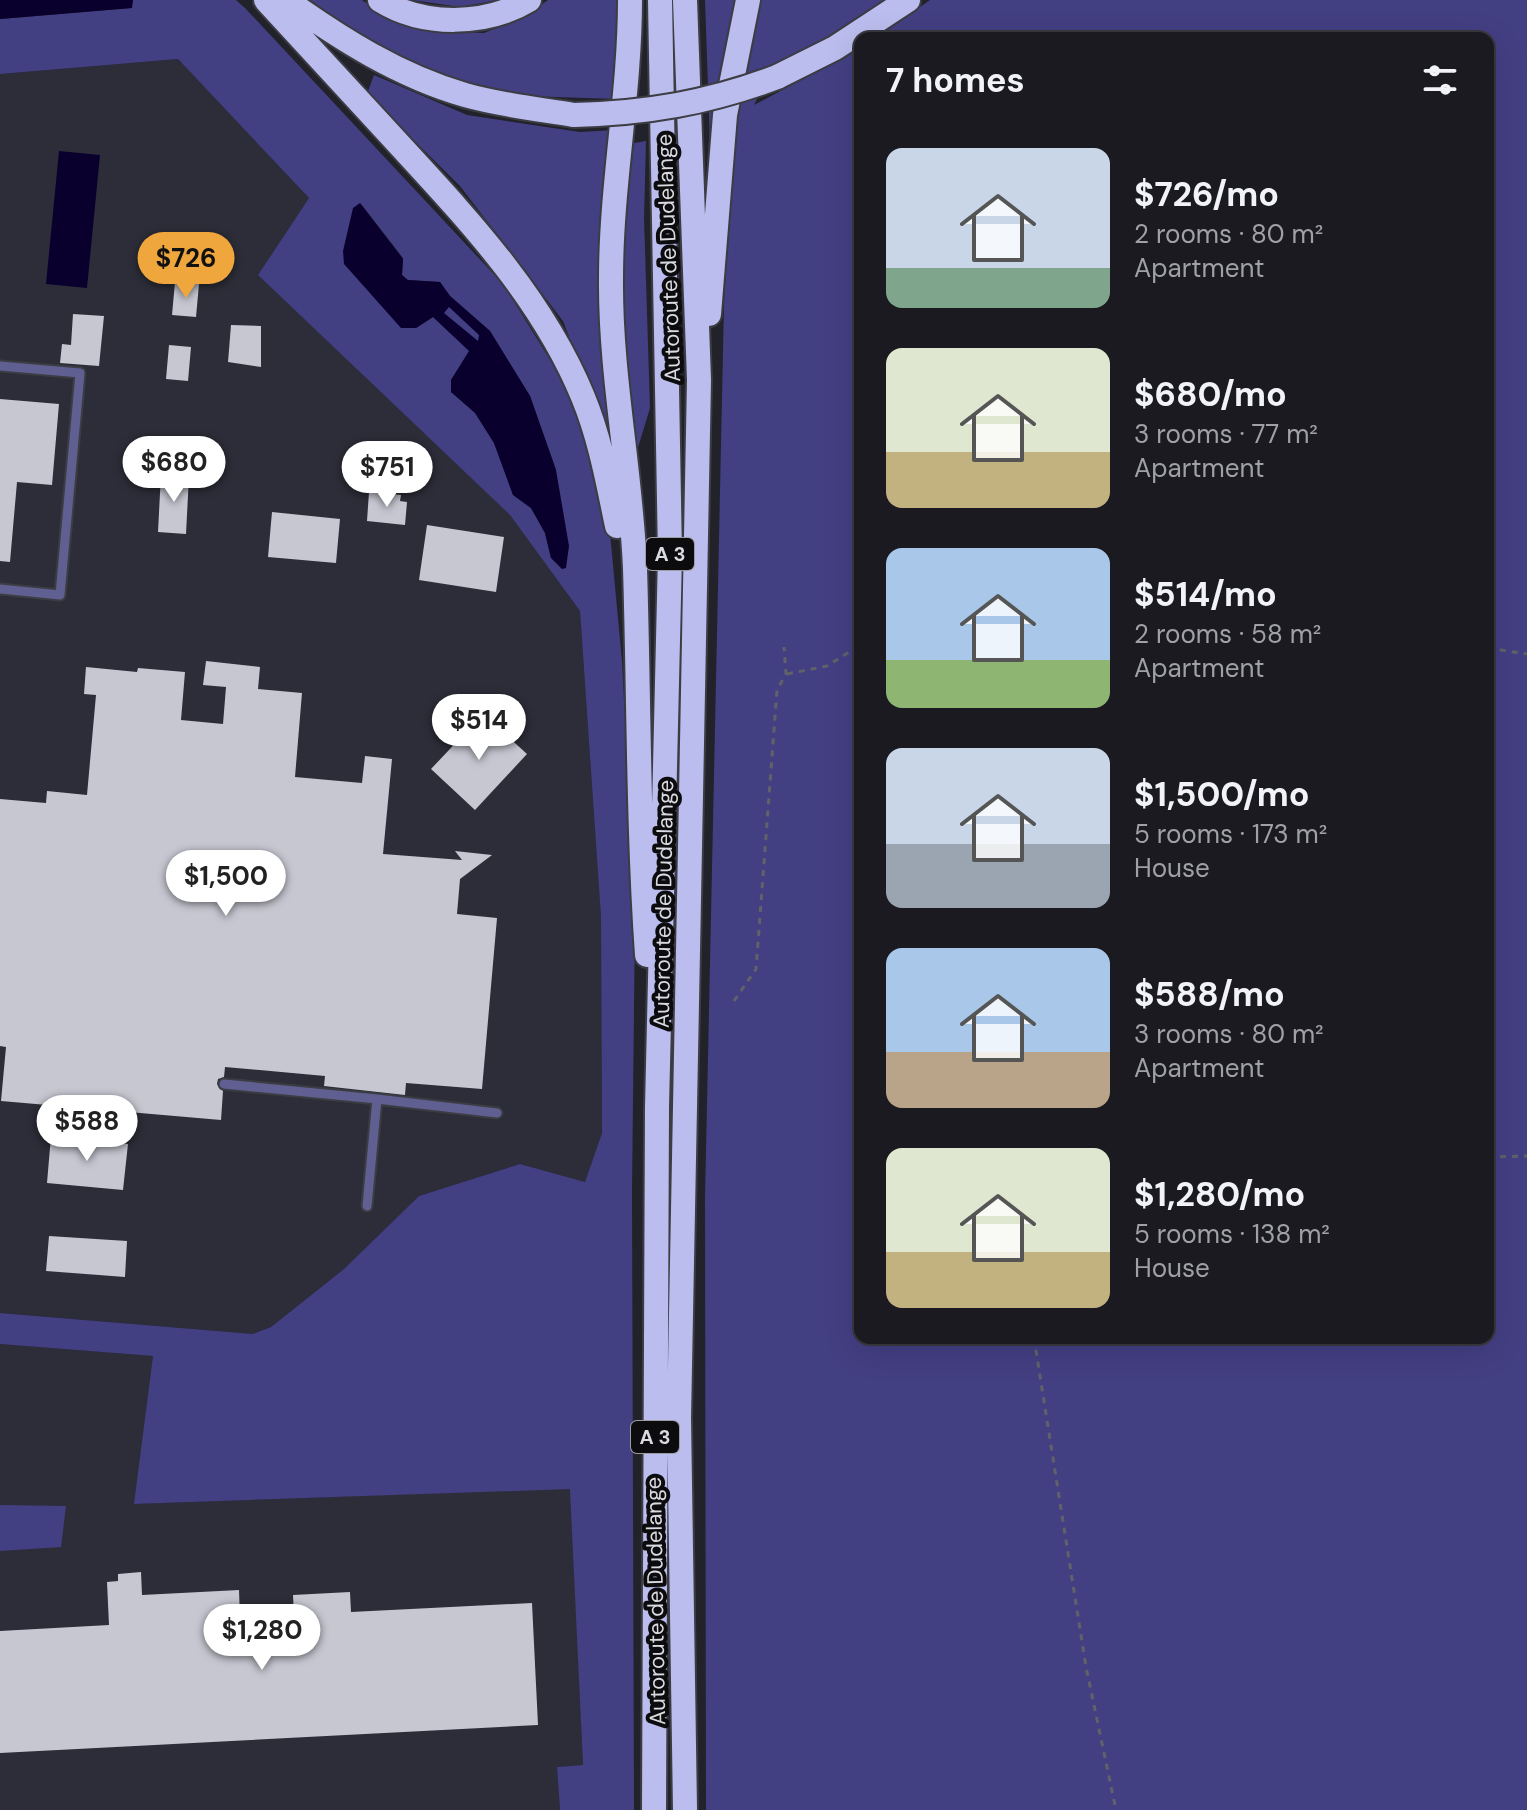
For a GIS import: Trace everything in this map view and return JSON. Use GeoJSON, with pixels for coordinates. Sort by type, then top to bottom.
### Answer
{"type":"FeatureCollection","features":[{"type":"Feature","properties":{"kind":"highway","name":"A 3"},"geometry":{"type":"LineString","coordinates":[[266,0],[446,195],[519,281],[555,339],[584,398],[602,456],[619,533],[635,655]]}},
{"type":"Feature","properties":{"kind":"highway"},"geometry":{"type":"LineString","coordinates":[[286,0],[363,52],[423,80],[480,99],[574,115],[657,110],[713,99],[777,77],[854,36]]}},
{"type":"Feature","properties":{"kind":"highway"},"geometry":{"type":"LineString","coordinates":[[380,0],[417,16],[454,20],[483,17],[529,0]]}},
{"type":"Feature","properties":{"kind":"highway","name":"A 3"},"geometry":{"type":"LineString","coordinates":[[630,0],[630,58],[613,222],[612,336],[635,565],[644,917],[657,1107]]}},
{"type":"Feature","properties":{"kind":"highway","name":"Autoroute de Dudelange"},"geometry":{"type":"LineString","coordinates":[[654,1810],[657,1107],[670,555],[660,0]]}},
{"type":"Feature","properties":{"kind":"highway","name":"Autoroute de Dudelange"},"geometry":{"type":"LineString","coordinates":[[685,0],[699,380],[679,1418],[685,1810]]}},
{"type":"Feature","properties":{"kind":"highway","name":"A 3"},"geometry":{"type":"LineString","coordinates":[[699,380],[711,301],[725,115],[748,0]]}},
{"type":"Feature","properties":{"kind":"highway"},"geometry":{"type":"LineString","coordinates":[[859,32],[908,0]]}},
{"type":"Feature","properties":{"kind":"lane"},"geometry":{"type":"LineString","coordinates":[[0,366],[80,373],[60,595],[0,589]]}},
{"type":"Feature","properties":{"kind":"lane"},"geometry":{"type":"LineString","coordinates":[[224,1084],[497,1113]]}},
{"type":"Feature","properties":{"kind":"lane"},"geometry":{"type":"LineString","coordinates":[[367,1206],[377,1099]]}},
{"type":"Feature","properties":{"kind":"path"},"geometry":{"type":"LineString","coordinates":[[734,1001],[756,969],[777,690],[786,674],[784,647]]}},
{"type":"Feature","properties":{"kind":"path"},"geometry":{"type":"LineString","coordinates":[[786,674],[827,666],[854,649]]}},
{"type":"Feature","properties":{"kind":"path"},"geometry":{"type":"LineString","coordinates":[[1494,649],[1527,654]]}},
{"type":"Feature","properties":{"kind":"path"},"geometry":{"type":"LineString","coordinates":[[1494,1157],[1527,1156]]}},
{"type":"Feature","properties":{"kind":"path"},"geometry":{"type":"LineString","coordinates":[[1035,1344],[1086,1667],[1116,1810]]}},
{"type":"Feature","properties":{"kind":"shaded area"},"geometry":{"type":"Polygon","coordinates":[[[0,0],[133,0],[132,8],[0,19],[0,0]]]}},
{"type":"Feature","properties":{"kind":"shaded area"},"geometry":{"type":"Polygon","coordinates":[[[133,0],[236,0],[246,9],[503,284],[565,384],[586,432],[610,533],[622,661],[635,918],[632,1192],[634,1810],[560,1810],[557,1767],[583,1765],[570,1489],[134,1504],[153,1356],[0,1344],[0,1313],[253,1334],[271,1327],[344,1269],[419,1196],[520,1164],[585,1182],[602,1133],[601,917],[580,611],[510,515],[258,275],[309,198],[178,59],[0,74],[0,19],[131,8],[133,0]],[[361,204],[416,328],[433,317],[470,351],[451,380],[451,392],[475,412],[494,443],[513,495],[531,508],[545,533],[551,558],[556,470],[530,396],[490,331],[450,296],[440,282],[407,280],[402,275],[403,258],[361,204]]]}},
{"type":"Feature","properties":{"kind":"shaded area"},"geometry":{"type":"Polygon","coordinates":[[[310,0],[362,0],[381,14],[428,31],[484,33],[524,17],[548,0],[616,0],[617,99],[525,96],[454,79],[377,46],[310,0]]]}},
{"type":"Feature","properties":{"kind":"shaded area"},"geometry":{"type":"Polygon","coordinates":[[[412,0],[498,0],[460,7],[412,0]]]}},
{"type":"Feature","properties":{"kind":"shaded area"},"geometry":{"type":"Polygon","coordinates":[[[705,0],[740,0],[710,145],[705,0]]]}},
{"type":"Feature","properties":{"kind":"shaded area"},"geometry":{"type":"Polygon","coordinates":[[[760,0],[886,0],[845,29],[772,68],[754,105],[854,52],[854,1344],[1494,1344],[1494,32],[885,32],[930,0],[1527,0],[1527,1810],[706,1810],[705,1198],[724,304],[733,147],[745,65],[760,0]]]}},
{"type":"Feature","properties":{"kind":"shaded area"},"geometry":{"type":"Polygon","coordinates":[[[178,59],[309,198],[258,275],[510,515],[580,611],[601,917],[602,1133],[585,1182],[520,1164],[419,1196],[344,1269],[271,1327],[253,1334],[0,1313],[0,74],[178,59]]]}},
{"type":"Feature","properties":{"kind":"shaded area"},"geometry":{"type":"Polygon","coordinates":[[[374,75],[467,115],[580,132],[615,130],[599,272],[602,361],[609,422],[603,425],[563,321],[460,186],[367,94],[374,75]]]}},
{"type":"Feature","properties":{"kind":"shaded area"},"geometry":{"type":"Polygon","coordinates":[[[646,141],[644,218],[650,408],[636,454],[624,336],[623,234],[634,143],[646,141]]]}},
{"type":"Feature","properties":{"kind":"shaded area"},"geometry":{"type":"Polygon","coordinates":[[[59,151],[100,155],[87,288],[46,284],[59,151]]]}},
{"type":"Feature","properties":{"kind":"shaded area"},"geometry":{"type":"Polygon","coordinates":[[[360,203],[403,259],[402,275],[408,280],[440,282],[450,296],[490,331],[530,396],[556,470],[569,546],[566,568],[562,569],[551,558],[545,533],[531,508],[513,495],[494,443],[475,413],[451,392],[451,380],[469,351],[433,317],[416,328],[401,328],[344,264],[343,251],[353,208],[360,203]],[[449,307],[444,313],[478,341],[479,335],[449,307]]]}},
{"type":"Feature","properties":{"kind":"shaded area"},"geometry":{"type":"Polygon","coordinates":[[[449,306],[480,335],[478,342],[443,313],[449,306]]]}},
{"type":"Feature","properties":{"kind":"shaded area"},"geometry":{"type":"Polygon","coordinates":[[[0,1344],[153,1356],[135,1504],[571,1488],[583,1765],[557,1767],[560,1810],[0,1810],[0,1344]]]}},
{"type":"Feature","properties":{"kind":"shaded area"},"geometry":{"type":"Polygon","coordinates":[[[0,1505],[66,1506],[61,1547],[0,1551],[0,1505]]]}},
{"type":"Feature","properties":{"kind":"building"},"geometry":{"type":"Polygon","coordinates":[[[175,282],[199,284],[196,317],[172,315],[175,282]]]}},
{"type":"Feature","properties":{"kind":"building"},"geometry":{"type":"Polygon","coordinates":[[[73,314],[104,316],[99,366],[60,363],[62,344],[71,345],[73,314]]]}},
{"type":"Feature","properties":{"kind":"building"},"geometry":{"type":"Polygon","coordinates":[[[231,325],[261,326],[261,367],[228,362],[231,325]]]}},
{"type":"Feature","properties":{"kind":"building"},"geometry":{"type":"Polygon","coordinates":[[[169,345],[191,347],[188,381],[166,379],[169,345]]]}},
{"type":"Feature","properties":{"kind":"building"},"geometry":{"type":"Polygon","coordinates":[[[0,399],[59,404],[52,485],[17,482],[10,562],[0,561],[0,399]]]}},
{"type":"Feature","properties":{"kind":"building"},"geometry":{"type":"Polygon","coordinates":[[[161,474],[189,476],[186,534],[158,532],[161,474]]]}},
{"type":"Feature","properties":{"kind":"building"},"geometry":{"type":"Polygon","coordinates":[[[369,492],[401,495],[400,501],[407,502],[405,525],[367,521],[369,492]]]}},
{"type":"Feature","properties":{"kind":"building"},"geometry":{"type":"Polygon","coordinates":[[[272,512],[340,519],[336,563],[268,557],[272,512]]]}},
{"type":"Feature","properties":{"kind":"building"},"geometry":{"type":"Polygon","coordinates":[[[427,525],[504,537],[496,592],[419,580],[427,525]]]}},
{"type":"Feature","properties":{"kind":"building"},"geometry":{"type":"Polygon","coordinates":[[[206,661],[260,667],[258,689],[302,693],[295,777],[362,783],[365,756],[392,759],[383,854],[462,860],[455,851],[492,855],[460,879],[457,914],[497,918],[482,1089],[406,1083],[405,1095],[324,1086],[325,1076],[225,1067],[224,1077],[218,1079],[217,1084],[223,1091],[221,1120],[1,1101],[6,1047],[0,1046],[0,799],[46,803],[47,791],[87,795],[96,695],[84,694],[86,667],[137,672],[138,668],[185,672],[181,720],[223,724],[226,687],[203,685],[206,661]]]}},
{"type":"Feature","properties":{"kind":"building"},"geometry":{"type":"Polygon","coordinates":[[[483,714],[527,754],[475,810],[431,769],[483,714]]]}},
{"type":"Feature","properties":{"kind":"building"},"geometry":{"type":"Polygon","coordinates":[[[51,1136],[128,1144],[123,1190],[47,1183],[51,1136]]]}},
{"type":"Feature","properties":{"kind":"building"},"geometry":{"type":"Polygon","coordinates":[[[49,1236],[127,1241],[125,1277],[46,1271],[49,1236]]]}},
{"type":"Feature","properties":{"kind":"building"},"geometry":{"type":"Polygon","coordinates":[[[141,1572],[142,1595],[239,1590],[240,1619],[294,1616],[293,1595],[350,1592],[351,1612],[532,1603],[538,1725],[0,1753],[0,1631],[109,1625],[107,1582],[118,1581],[118,1574],[141,1572]]]}}]}
